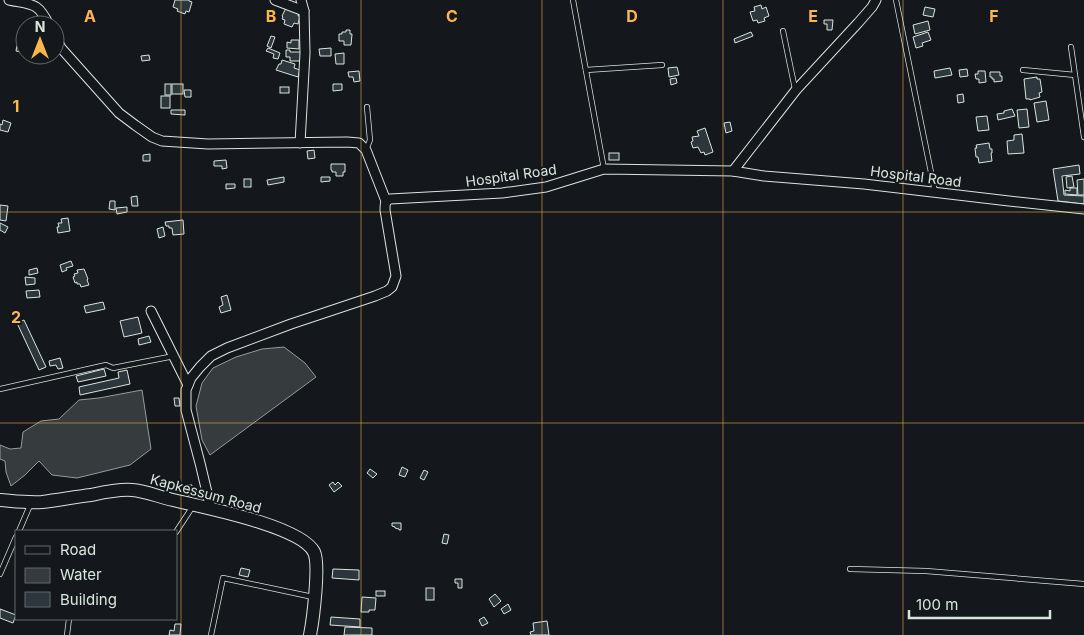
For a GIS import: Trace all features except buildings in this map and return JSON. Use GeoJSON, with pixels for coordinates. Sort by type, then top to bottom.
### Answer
{"type":"FeatureCollection","features":[{"type":"Feature","properties":{"kind":"street"},"geometry":{"type":"LineString","coordinates":[[10,0],[35,6],[45,15]]}},
{"type":"Feature","properties":{"kind":"street"},"geometry":{"type":"LineString","coordinates":[[275,0],[304,10]]}},
{"type":"Feature","properties":{"kind":"street"},"geometry":{"type":"LineString","coordinates":[[300,143],[305,52],[302,0]]}},
{"type":"Feature","properties":{"kind":"street"},"geometry":{"type":"LineString","coordinates":[[733,171],[796,90],[858,23],[876,0]]}},
{"type":"Feature","properties":{"kind":"street"},"geometry":{"type":"LineString","coordinates":[[65,54],[119,113],[134,125],[162,141],[208,144],[356,142],[362,144],[386,201],[386,223],[396,276],[392,287],[375,296],[291,324],[219,352],[211,356],[200,366],[191,378],[186,390],[186,410],[211,509]]}},
{"type":"Feature","properties":{"kind":"street","name":"Hospital Road"},"geometry":{"type":"LineString","coordinates":[[386,201],[404,197],[464,196],[511,192],[546,186],[604,168],[733,171],[764,176],[864,184],[1009,202],[1084,209]]}},
{"type":"Feature","properties":{"kind":"street"},"geometry":{"type":"LineString","coordinates":[[151,311],[188,385]]}},
{"type":"Feature","properties":{"kind":"street","name":"Kapkessum Road"},"geometry":{"type":"LineString","coordinates":[[0,500],[39,502],[118,490],[133,490],[211,509],[272,526],[293,534],[314,551],[316,563],[310,635]]}},
{"type":"Feature","properties":{"kind":"lane"},"geometry":{"type":"LineString","coordinates":[[573,0],[604,168]]}},
{"type":"Feature","properties":{"kind":"lane"},"geometry":{"type":"LineString","coordinates":[[896,0],[935,192]]}},
{"type":"Feature","properties":{"kind":"lane"},"geometry":{"type":"LineString","coordinates":[[783,31],[796,90]]}},
{"type":"Feature","properties":{"kind":"lane"},"geometry":{"type":"LineString","coordinates":[[1071,47],[1084,137]]}},
{"type":"Feature","properties":{"kind":"lane"},"geometry":{"type":"LineString","coordinates":[[586,70],[662,65]]}},
{"type":"Feature","properties":{"kind":"lane"},"geometry":{"type":"LineString","coordinates":[[1023,70],[1075,75]]}},
{"type":"Feature","properties":{"kind":"lane"},"geometry":{"type":"LineString","coordinates":[[366,150],[370,140],[367,107]]}},
{"type":"Feature","properties":{"kind":"lane"},"geometry":{"type":"LineString","coordinates":[[0,389],[106,365],[113,368],[174,356]]}},
{"type":"Feature","properties":{"kind":"lane"},"geometry":{"type":"LineString","coordinates":[[19,530],[32,502]]}},
{"type":"Feature","properties":{"kind":"lane"},"geometry":{"type":"LineString","coordinates":[[177,530],[194,505]]}},
{"type":"Feature","properties":{"kind":"lane"},"geometry":{"type":"LineString","coordinates":[[0,574],[15,539]]}},
{"type":"Feature","properties":{"kind":"lane"},"geometry":{"type":"LineString","coordinates":[[850,569],[926,571],[1084,584]]}},
{"type":"Feature","properties":{"kind":"lane"},"geometry":{"type":"LineString","coordinates":[[211,635],[223,578],[314,597]]}},
{"type":"Feature","properties":{"kind":"lane"},"geometry":{"type":"LineString","coordinates":[[67,635],[70,620]]}},
{"type":"Feature","properties":{"kind":"water"},"geometry":{"type":"Polygon","coordinates":[[[284,347],[305,363],[316,377],[210,455],[202,440],[196,406],[202,383],[213,368],[236,357],[262,349],[284,347]]]}},
{"type":"Feature","properties":{"kind":"water"},"geometry":{"type":"Polygon","coordinates":[[[142,390],[151,449],[130,465],[77,478],[52,475],[39,461],[11,486],[6,472],[5,461],[0,459],[0,445],[10,449],[21,448],[23,432],[41,421],[59,419],[79,400],[142,390]]]}}]}
